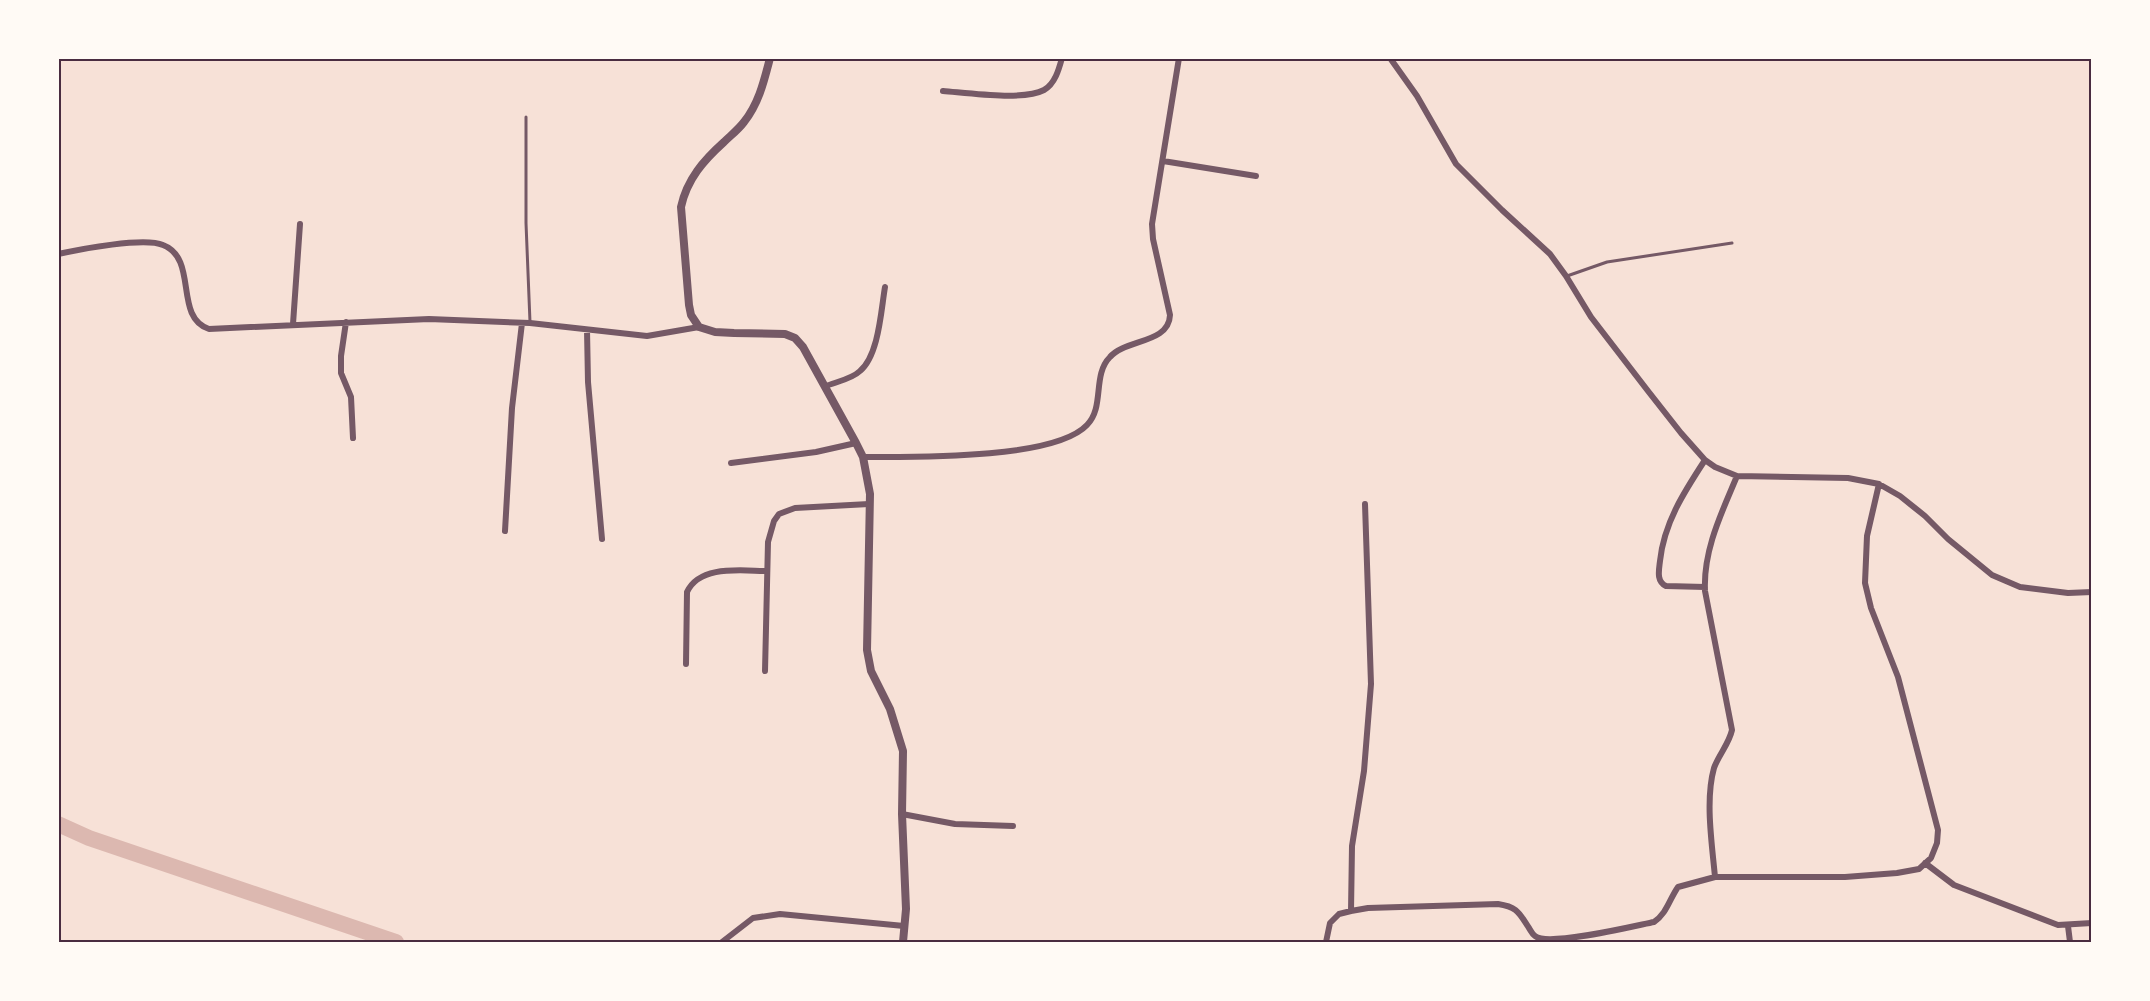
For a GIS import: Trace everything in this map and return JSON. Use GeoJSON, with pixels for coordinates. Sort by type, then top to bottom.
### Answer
{"type":"FeatureCollection","features":[{"type":"Feature","properties":{"kind":"street"},"geometry":{"type":"LineString","coordinates":[[699,327],[691,315],[689,305],[681,207],[684,193],[694,174],[707,158],[744,123],[760,96],[770,58]]}},
{"type":"Feature","properties":{"kind":"street"},"geometry":{"type":"LineString","coordinates":[[943,91],[1019,96],[1045,90],[1059,71],[1062,58]]}},
{"type":"Feature","properties":{"kind":"street"},"geometry":{"type":"LineString","coordinates":[[863,457],[929,457],[1022,450],[1066,438],[1087,426],[1095,410],[1102,369],[1109,357],[1116,351],[1158,335],[1170,322],[1152,224],[1179,58]]}},
{"type":"Feature","properties":{"kind":"street"},"geometry":{"type":"LineString","coordinates":[[1390,58],[1417,96],[1456,164],[1550,254],[1591,317],[1681,433],[1705,460],[1737,476],[1848,478],[1879,484],[1900,496],[1992,575],[2020,587],[2068,593],[2091,592]]}},
{"type":"Feature","properties":{"kind":"street"},"geometry":{"type":"LineString","coordinates":[[1162,161],[1256,176]]}},
{"type":"Feature","properties":{"kind":"street"},"geometry":{"type":"LineString","coordinates":[[293,324],[300,224]]}},
{"type":"Feature","properties":{"kind":"street"},"geometry":{"type":"LineString","coordinates":[[58,254],[151,242],[171,248],[178,257],[183,270],[194,318],[200,326],[208,329],[429,319],[530,323],[647,336],[699,327],[734,333],[785,334],[795,338],[803,347],[826,386],[863,457],[870,494],[867,650],[871,671],[890,709],[903,751],[902,814],[906,909],[903,942]]}},
{"type":"Feature","properties":{"kind":"street"},"geometry":{"type":"LineString","coordinates":[[826,386],[856,374],[868,362],[876,339],[885,287]]}},
{"type":"Feature","properties":{"kind":"street"},"geometry":{"type":"LineString","coordinates":[[346,322],[341,374],[351,397],[353,438]]}},
{"type":"Feature","properties":{"kind":"street"},"geometry":{"type":"LineString","coordinates":[[505,531],[512,408],[522,323]]}},
{"type":"Feature","properties":{"kind":"street"},"geometry":{"type":"LineString","coordinates":[[587,330],[588,382],[602,539]]}},
{"type":"Feature","properties":{"kind":"street"},"geometry":{"type":"LineString","coordinates":[[731,463],[816,452],[856,443]]}},
{"type":"Feature","properties":{"kind":"street"},"geometry":{"type":"LineString","coordinates":[[1705,460],[1679,503],[1665,533],[1659,573],[1660,580],[1666,586],[1705,587]]}},
{"type":"Feature","properties":{"kind":"street"},"geometry":{"type":"LineString","coordinates":[[1715,877],[1711,835],[1711,791],[1714,770],[1719,756],[1729,741],[1732,729],[1705,587],[1714,530],[1737,476]]}},
{"type":"Feature","properties":{"kind":"street"},"geometry":{"type":"LineString","coordinates":[[1326,942],[1330,923],[1340,914],[1351,910],[1498,904],[1511,906],[1519,912],[1535,936],[1545,940],[1654,922],[1664,915],[1678,887],[1715,877],[1845,876],[1897,873],[1919,868],[1931,858],[1937,843],[1938,830],[1898,677],[1870,608],[1865,583],[1867,536],[1879,484]]}},
{"type":"Feature","properties":{"kind":"street"},"geometry":{"type":"LineString","coordinates":[[765,671],[768,542],[774,521],[779,514],[795,508],[870,504]]}},
{"type":"Feature","properties":{"kind":"street"},"geometry":{"type":"LineString","coordinates":[[1351,910],[1352,846],[1364,771],[1371,684],[1365,504]]}},
{"type":"Feature","properties":{"kind":"street"},"geometry":{"type":"LineString","coordinates":[[686,664],[687,592],[690,586],[700,578],[717,572],[767,571]]}},
{"type":"Feature","properties":{"kind":"street"},"geometry":{"type":"LineString","coordinates":[[902,814],[955,824],[1013,826]]}},
{"type":"Feature","properties":{"kind":"street"},"geometry":{"type":"LineString","coordinates":[[1925,863],[1954,885],[2058,925],[2091,923]]}},
{"type":"Feature","properties":{"kind":"street"},"geometry":{"type":"LineString","coordinates":[[722,942],[753,918],[780,914],[904,927]]}},
{"type":"Feature","properties":{"kind":"street"},"geometry":{"type":"LineString","coordinates":[[2068,926],[2070,942]]}},
{"type":"Feature","properties":{"kind":"lane"},"geometry":{"type":"LineString","coordinates":[[526,117],[526,223],[530,323]]}},
{"type":"Feature","properties":{"kind":"lane"},"geometry":{"type":"LineString","coordinates":[[1566,276],[1607,262],[1732,243]]}},
{"type":"Feature","properties":{"kind":"waterway"},"geometry":{"type":"LineString","coordinates":[[58,824],[89,838],[396,942]]}}]}
